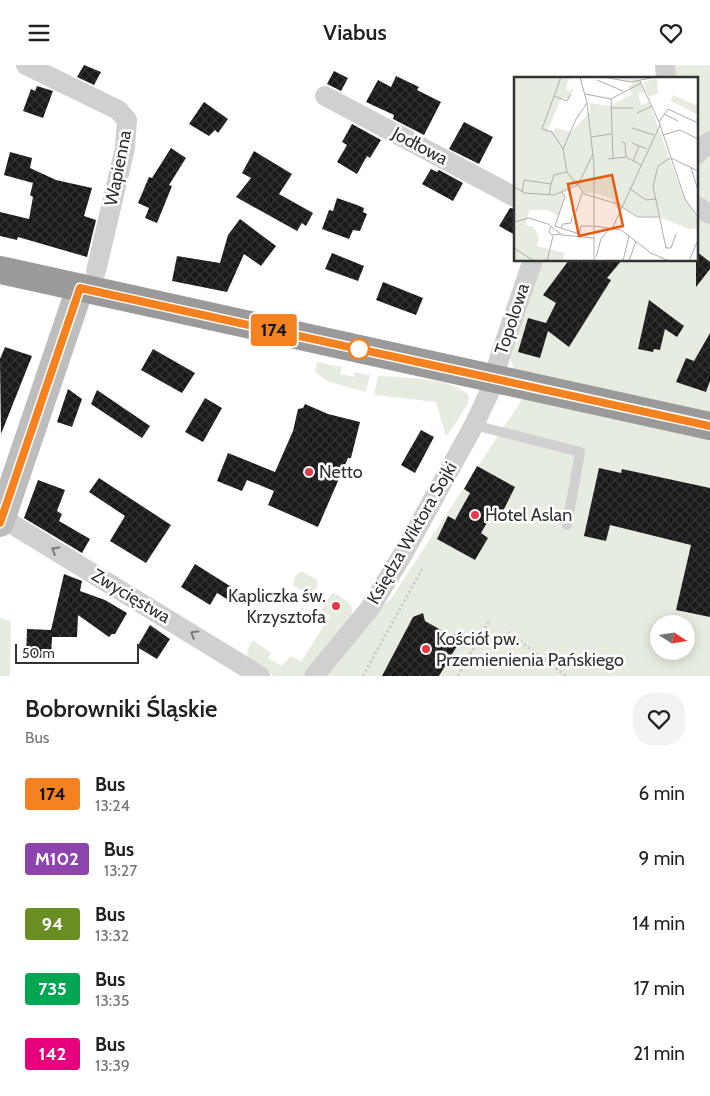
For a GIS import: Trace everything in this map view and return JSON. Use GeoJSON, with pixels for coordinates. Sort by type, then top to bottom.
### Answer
{"type":"FeatureCollection","features":[{"type":"Feature","properties":{"kind":"highway"},"geometry":{"type":"LineString","coordinates":[[0,271],[88,280],[494,379],[710,426]]}},
{"type":"Feature","properties":{"kind":"street","name":"Wapienna"},"geometry":{"type":"LineString","coordinates":[[26,65],[118,110],[127,119],[125,148],[88,280]]}},
{"type":"Feature","properties":{"kind":"street","name":"Jodłowa"},"geometry":{"type":"LineString","coordinates":[[325,96],[514,196]]}},
{"type":"Feature","properties":{"kind":"street"},"geometry":{"type":"LineString","coordinates":[[698,153],[710,141]]}},
{"type":"Feature","properties":{"kind":"street"},"geometry":{"type":"LineString","coordinates":[[698,207],[710,214]]}},
{"type":"Feature","properties":{"kind":"street","name":"Topolowa"},"geometry":{"type":"LineString","coordinates":[[494,379],[533,261]]}},
{"type":"Feature","properties":{"kind":"street"},"geometry":{"type":"LineString","coordinates":[[3,504],[88,280]]}},
{"type":"Feature","properties":{"kind":"street","name":"Księdza Wiktora Sojki"},"geometry":{"type":"LineString","coordinates":[[314,676],[370,608],[403,554],[474,425],[494,379]]}},
{"type":"Feature","properties":{"kind":"street","name":"Zwycięstwa"},"geometry":{"type":"LineString","coordinates":[[3,504],[260,676]]}},
{"type":"Feature","properties":{"kind":"lane"},"geometry":{"type":"LineString","coordinates":[[474,425],[580,452],[567,525]]}},
{"type":"Feature","properties":{"kind":"path"},"geometry":{"type":"LineString","coordinates":[[363,676],[422,569]]}},
{"type":"Feature","properties":{"kind":"path"},"geometry":{"type":"LineString","coordinates":[[458,676],[490,619]]}},
{"type":"Feature","properties":{"kind":"path"},"geometry":{"type":"LineString","coordinates":[[508,632],[566,676]]}},
{"type":"Feature","properties":{"kind":"shaded area"},"geometry":{"type":"Polygon","coordinates":[[[672,65],[710,65],[710,676],[274,676],[248,660],[247,654],[250,643],[254,641],[271,653],[268,658],[281,666],[291,656],[301,662],[330,616],[321,610],[332,593],[345,600],[352,610],[350,620],[336,639],[390,600],[523,398],[508,351],[538,261],[698,261],[698,77],[674,77],[672,65]]]}},
{"type":"Feature","properties":{"kind":"shaded area"},"geometry":{"type":"Polygon","coordinates":[[[317,362],[342,367],[340,374],[354,377],[355,372],[370,375],[366,392],[329,382],[315,372],[317,362]]]}},
{"type":"Feature","properties":{"kind":"shaded area"},"geometry":{"type":"Polygon","coordinates":[[[378,376],[427,380],[452,385],[469,396],[468,404],[446,437],[436,402],[374,395],[378,376]]]}},
{"type":"Feature","properties":{"kind":"shaded area"},"geometry":{"type":"Polygon","coordinates":[[[302,571],[317,580],[317,588],[308,594],[293,585],[295,576],[302,571]]]}},
{"type":"Feature","properties":{"kind":"shaded area"},"geometry":{"type":"Polygon","coordinates":[[[0,618],[11,621],[10,676],[0,676],[0,618]]]}},
{"type":"Feature","properties":{"kind":"building"},"geometry":{"type":"Polygon","coordinates":[[[84,65],[101,72],[94,85],[77,77],[84,65]]]}},
{"type":"Feature","properties":{"kind":"building"},"geometry":{"type":"Polygon","coordinates":[[[334,71],[348,78],[341,91],[327,84],[334,71]]]}},
{"type":"Feature","properties":{"kind":"building"},"geometry":{"type":"Polygon","coordinates":[[[396,76],[419,87],[417,90],[441,102],[424,135],[393,119],[394,115],[366,102],[378,80],[391,87],[396,76]]]}},
{"type":"Feature","properties":{"kind":"building"},"geometry":{"type":"Polygon","coordinates":[[[37,86],[53,91],[43,118],[23,111],[31,89],[35,91],[37,86]]]}},
{"type":"Feature","properties":{"kind":"building"},"geometry":{"type":"Polygon","coordinates":[[[204,102],[228,119],[218,133],[215,130],[209,136],[189,124],[204,102]]]}},
{"type":"Feature","properties":{"kind":"building"},"geometry":{"type":"Polygon","coordinates":[[[464,122],[493,137],[479,164],[449,149],[464,122]]]}},
{"type":"Feature","properties":{"kind":"building"},"geometry":{"type":"Polygon","coordinates":[[[352,124],[381,140],[370,158],[367,156],[357,174],[337,162],[347,145],[342,142],[352,124]]]}},
{"type":"Feature","properties":{"kind":"building"},"geometry":{"type":"Polygon","coordinates":[[[171,148],[186,158],[169,185],[172,186],[157,223],[145,218],[149,208],[138,203],[149,177],[152,178],[171,148]]]}},
{"type":"Feature","properties":{"kind":"building"},"geometry":{"type":"Polygon","coordinates":[[[254,151],[292,174],[279,194],[313,213],[306,226],[302,223],[297,231],[236,197],[251,178],[242,173],[254,151]]]}},
{"type":"Feature","properties":{"kind":"building"},"geometry":{"type":"Polygon","coordinates":[[[10,152],[32,158],[30,168],[56,180],[92,188],[84,216],[96,220],[87,257],[18,237],[17,240],[0,236],[0,212],[29,219],[33,197],[30,195],[33,183],[4,175],[10,152]]]}},
{"type":"Feature","properties":{"kind":"building"},"geometry":{"type":"Polygon","coordinates":[[[431,169],[437,172],[439,170],[463,183],[453,201],[422,184],[431,169]]]}},
{"type":"Feature","properties":{"kind":"building"},"geometry":{"type":"Polygon","coordinates":[[[337,198],[364,208],[363,212],[367,214],[360,231],[353,230],[349,239],[322,229],[329,210],[333,211],[337,198]]]}},
{"type":"Feature","properties":{"kind":"building"},"geometry":{"type":"Polygon","coordinates":[[[510,208],[514,209],[514,234],[499,226],[510,208]]]}},
{"type":"Feature","properties":{"kind":"building"},"geometry":{"type":"Polygon","coordinates":[[[240,219],[276,246],[261,266],[244,254],[227,292],[172,281],[177,256],[220,263],[228,235],[240,219]]]}},
{"type":"Feature","properties":{"kind":"building"},"geometry":{"type":"Polygon","coordinates":[[[332,253],[364,266],[358,281],[325,269],[332,253]]]}},
{"type":"Feature","properties":{"kind":"building"},"geometry":{"type":"Polygon","coordinates":[[[698,253],[710,262],[710,269],[696,287],[696,261],[698,261],[698,253]]]}},
{"type":"Feature","properties":{"kind":"building"},"geometry":{"type":"Polygon","coordinates":[[[568,261],[621,261],[607,278],[611,280],[569,347],[548,331],[540,358],[518,352],[528,318],[546,323],[556,303],[543,295],[568,261]]]}},
{"type":"Feature","properties":{"kind":"building"},"geometry":{"type":"Polygon","coordinates":[[[383,282],[423,298],[416,315],[376,300],[383,282]]]}},
{"type":"Feature","properties":{"kind":"building"},"geometry":{"type":"Polygon","coordinates":[[[649,300],[684,326],[677,337],[665,329],[660,350],[654,349],[653,352],[638,349],[649,300]]]}},
{"type":"Feature","properties":{"kind":"building"},"geometry":{"type":"Polygon","coordinates":[[[710,333],[710,381],[706,392],[676,382],[686,358],[694,361],[710,333]]]}},
{"type":"Feature","properties":{"kind":"building"},"geometry":{"type":"Polygon","coordinates":[[[5,347],[32,356],[1,434],[0,359],[5,347]]]}},
{"type":"Feature","properties":{"kind":"building"},"geometry":{"type":"Polygon","coordinates":[[[153,349],[195,373],[182,393],[141,370],[153,349]]]}},
{"type":"Feature","properties":{"kind":"building"},"geometry":{"type":"Polygon","coordinates":[[[68,389],[82,399],[72,427],[57,422],[68,389]]]}},
{"type":"Feature","properties":{"kind":"building"},"geometry":{"type":"Polygon","coordinates":[[[97,390],[150,426],[142,438],[91,404],[97,390]]]}},
{"type":"Feature","properties":{"kind":"building"},"geometry":{"type":"Polygon","coordinates":[[[205,398],[222,408],[203,442],[185,432],[205,398]]]}},
{"type":"Feature","properties":{"kind":"building","name":"Netto"},"geometry":{"type":"Polygon","coordinates":[[[305,404],[328,414],[360,422],[351,458],[348,458],[318,527],[268,505],[274,491],[247,480],[242,491],[217,481],[228,453],[275,472],[293,431],[298,409],[303,408],[305,404]]]}},
{"type":"Feature","properties":{"kind":"building"},"geometry":{"type":"Polygon","coordinates":[[[421,430],[434,437],[415,473],[401,465],[421,430]]]}},
{"type":"Feature","properties":{"kind":"building"},"geometry":{"type":"Polygon","coordinates":[[[477,466],[515,487],[503,511],[496,507],[481,533],[488,538],[475,560],[437,539],[448,516],[455,520],[470,493],[464,489],[477,466]]]}},
{"type":"Feature","properties":{"kind":"building"},"geometry":{"type":"Polygon","coordinates":[[[599,468],[621,473],[622,469],[710,488],[710,617],[676,610],[691,545],[610,525],[606,541],[584,536],[599,468]]]}},
{"type":"Feature","properties":{"kind":"building"},"geometry":{"type":"Polygon","coordinates":[[[99,478],[171,525],[146,563],[110,541],[125,516],[89,492],[99,478]]]}},
{"type":"Feature","properties":{"kind":"building"},"geometry":{"type":"Polygon","coordinates":[[[38,480],[65,490],[57,511],[62,514],[59,521],[90,539],[82,553],[24,518],[38,480]]]}},
{"type":"Feature","properties":{"kind":"building"},"geometry":{"type":"Polygon","coordinates":[[[195,564],[241,593],[235,604],[217,593],[210,605],[181,587],[195,564]]]}},
{"type":"Feature","properties":{"kind":"building"},"geometry":{"type":"Polygon","coordinates":[[[64,574],[82,581],[80,591],[105,600],[127,613],[115,634],[109,637],[78,615],[77,637],[52,637],[51,658],[26,657],[27,629],[51,630],[64,574]]]}},
{"type":"Feature","properties":{"kind":"building","name":"Kościół pw. Przemienienia Pańskiego"},"geometry":{"type":"Polygon","coordinates":[[[423,613],[425,621],[448,634],[459,635],[460,641],[439,676],[382,676],[413,617],[423,613]]]}},
{"type":"Feature","properties":{"kind":"building"},"geometry":{"type":"Polygon","coordinates":[[[150,625],[170,639],[157,659],[137,647],[150,625]]]}},
{"type":"Feature","properties":{"kind":"bus line","name":"174"},"geometry":{"type":"LineString","coordinates":[[0,523],[34,421],[65,337],[80,288],[710,426]]}},
{"type":"Feature","properties":{"kind":"place","name":"Netto"},"geometry":{"type":"Point","coordinates":[309,472]}},
{"type":"Feature","properties":{"kind":"place","name":"Hotel Aslan"},"geometry":{"type":"Point","coordinates":[475,515]}},
{"type":"Feature","properties":{"kind":"place","name":"Kapliczka św. Krzysztofa"},"geometry":{"type":"Point","coordinates":[336,606]}},
{"type":"Feature","properties":{"kind":"place","name":"Kościół pw. Przemienienia Pańskiego"},"geometry":{"type":"Point","coordinates":[426,649]}}]}
